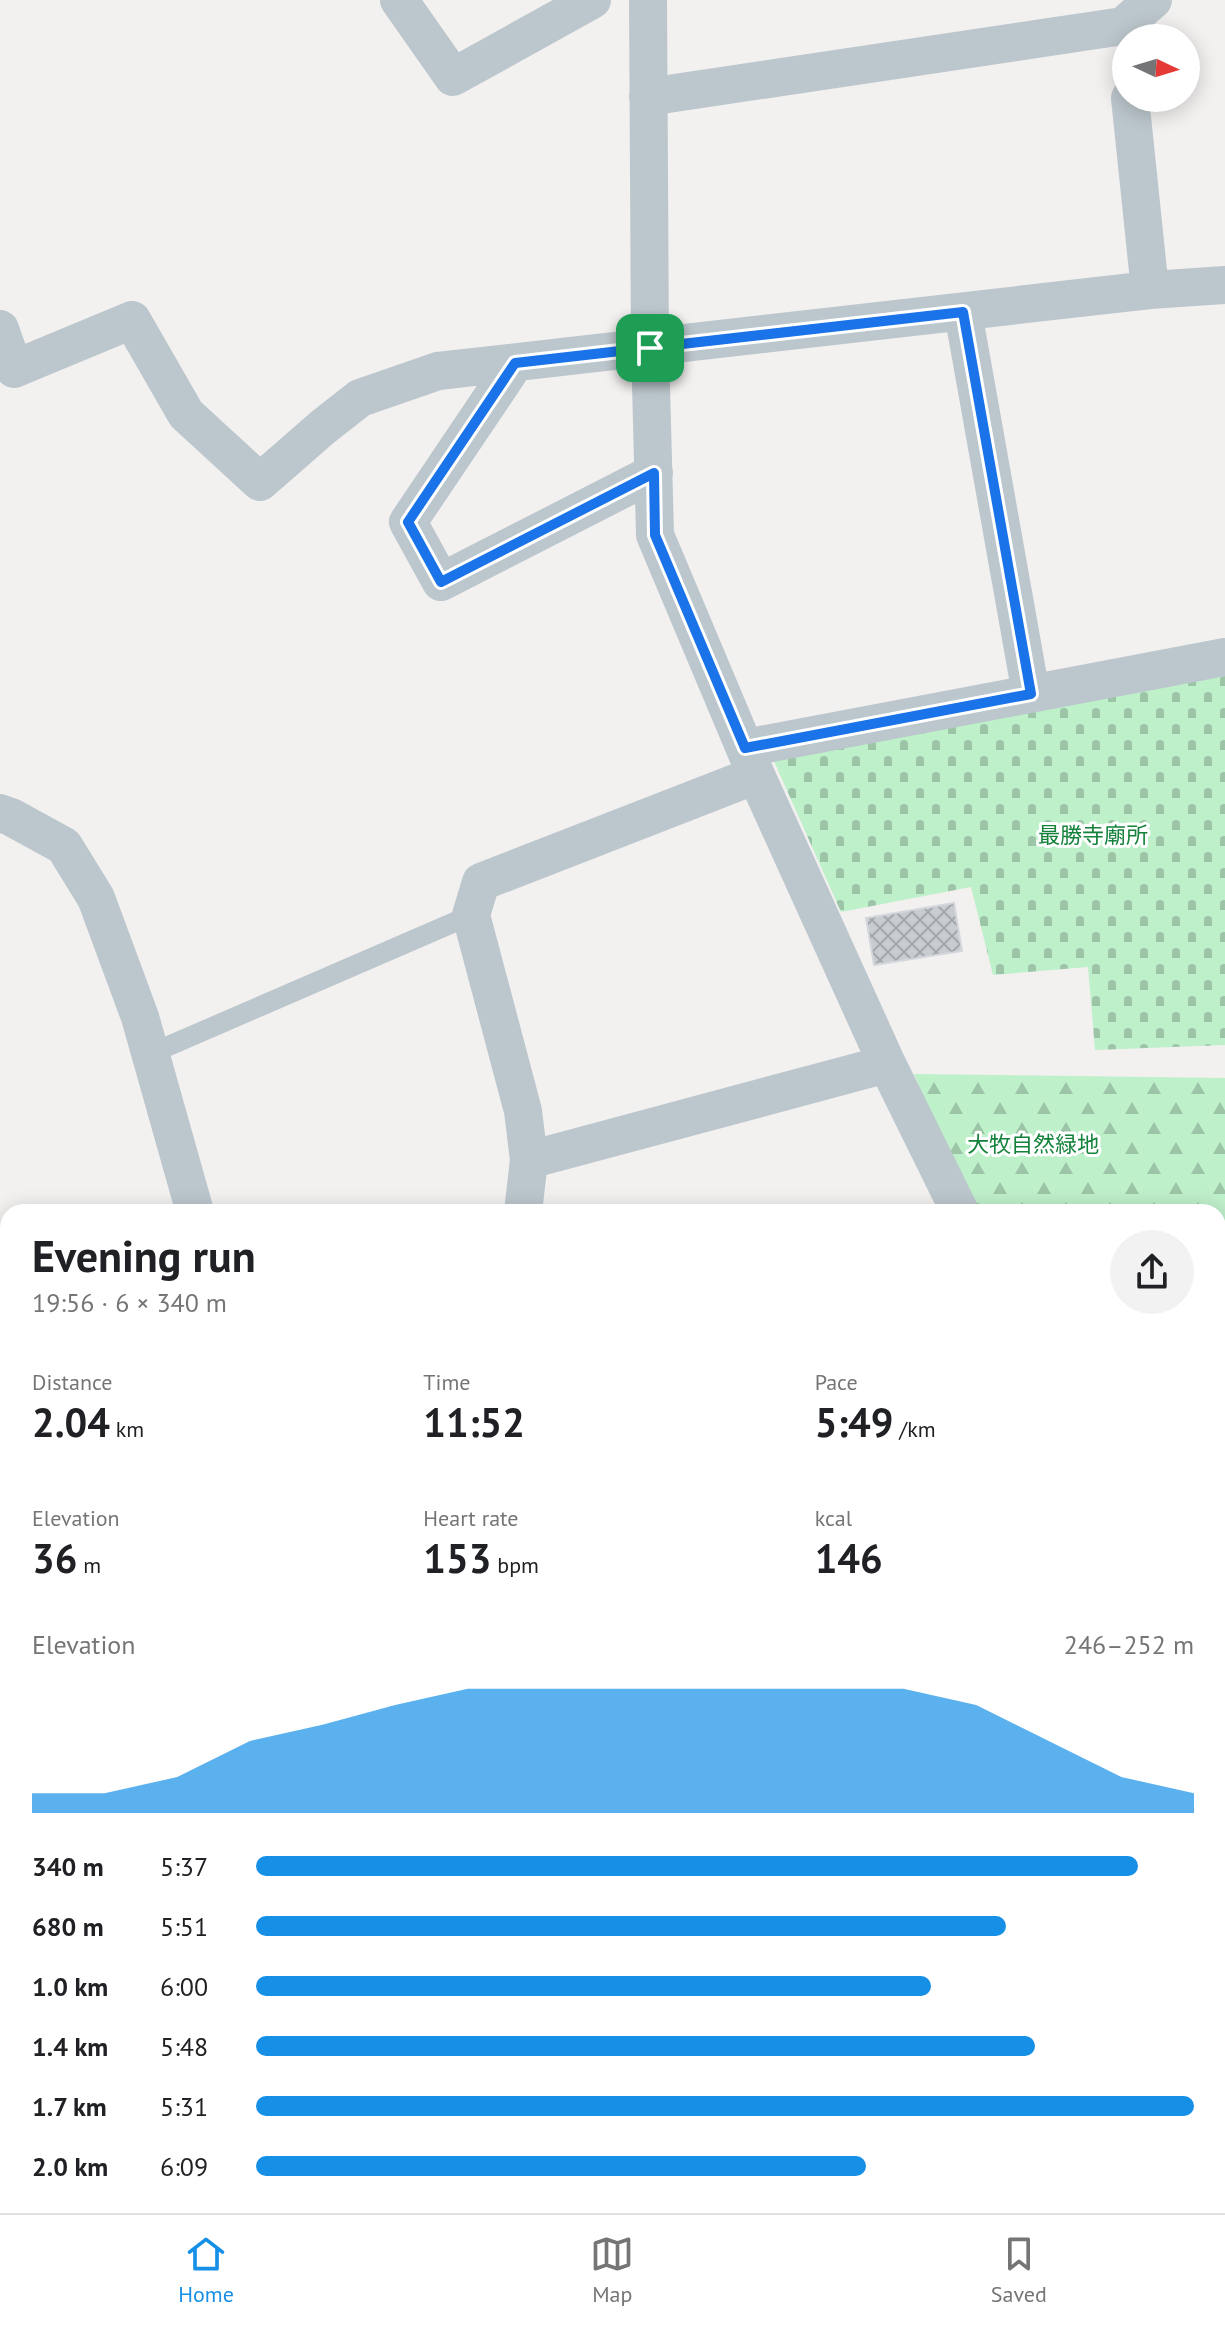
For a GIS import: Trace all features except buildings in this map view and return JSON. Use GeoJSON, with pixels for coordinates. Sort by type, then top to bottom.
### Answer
{"type":"FeatureCollection","features":[{"type":"Feature","properties":{"kind":"street"},"geometry":{"type":"LineString","coordinates":[[399,0],[453,77],[592,0]]}},
{"type":"Feature","properties":{"kind":"street"},"geometry":{"type":"LineString","coordinates":[[648,0],[650,348],[655,535],[751,762],[887,1064],[956,1204]]}},
{"type":"Feature","properties":{"kind":"street"},"geometry":{"type":"LineString","coordinates":[[1136,24],[1153,0]]}},
{"type":"Feature","properties":{"kind":"street"},"geometry":{"type":"LineString","coordinates":[[648,97],[1112,42]]}},
{"type":"Feature","properties":{"kind":"street"},"geometry":{"type":"LineString","coordinates":[[1131,112],[1150,290]]}},
{"type":"Feature","properties":{"kind":"street"},"geometry":{"type":"LineString","coordinates":[[0,329],[14,369],[132,320],[186,414],[260,482],[360,398],[438,371],[1150,290],[1225,285]]}},
{"type":"Feature","properties":{"kind":"street"},"geometry":{"type":"LineString","coordinates":[[963,312],[1031,694]]}},
{"type":"Feature","properties":{"kind":"street"},"geometry":{"type":"LineString","coordinates":[[515,363],[408,522],[441,582],[654,473]]}},
{"type":"Feature","properties":{"kind":"street"},"geometry":{"type":"LineString","coordinates":[[524,1204],[529,1160],[523,1111],[471,915],[481,882],[751,762],[1031,694],[1225,657]]}},
{"type":"Feature","properties":{"kind":"street"},"geometry":{"type":"LineString","coordinates":[[0,813],[64,846],[96,898],[140,1017],[193,1204]]}},
{"type":"Feature","properties":{"kind":"street"},"geometry":{"type":"LineString","coordinates":[[529,1160],[887,1064]]}},
{"type":"Feature","properties":{"kind":"lane"},"geometry":{"type":"LineString","coordinates":[[150,1054],[471,915]]}},
{"type":"Feature","properties":{"kind":"green space","name":"最勝寺廟所"},"geometry":{"type":"Polygon","coordinates":[[[1225,673],[1225,1045],[1095,1050],[1088,967],[993,975],[971,887],[841,912],[773,759],[1225,673]]]}},
{"type":"Feature","properties":{"kind":"green space","name":"大牧自然緑地"},"geometry":{"type":"Polygon","coordinates":[[[914,1074],[1225,1078],[1225,1204],[968,1204],[914,1074]]]}},
{"type":"Feature","properties":{"kind":"route"},"geometry":{"type":"LineString","coordinates":[[963,312],[1031,694],[745,748],[655,535],[654,473],[441,582],[408,522],[515,363],[650,348],[963,312]]}}]}
